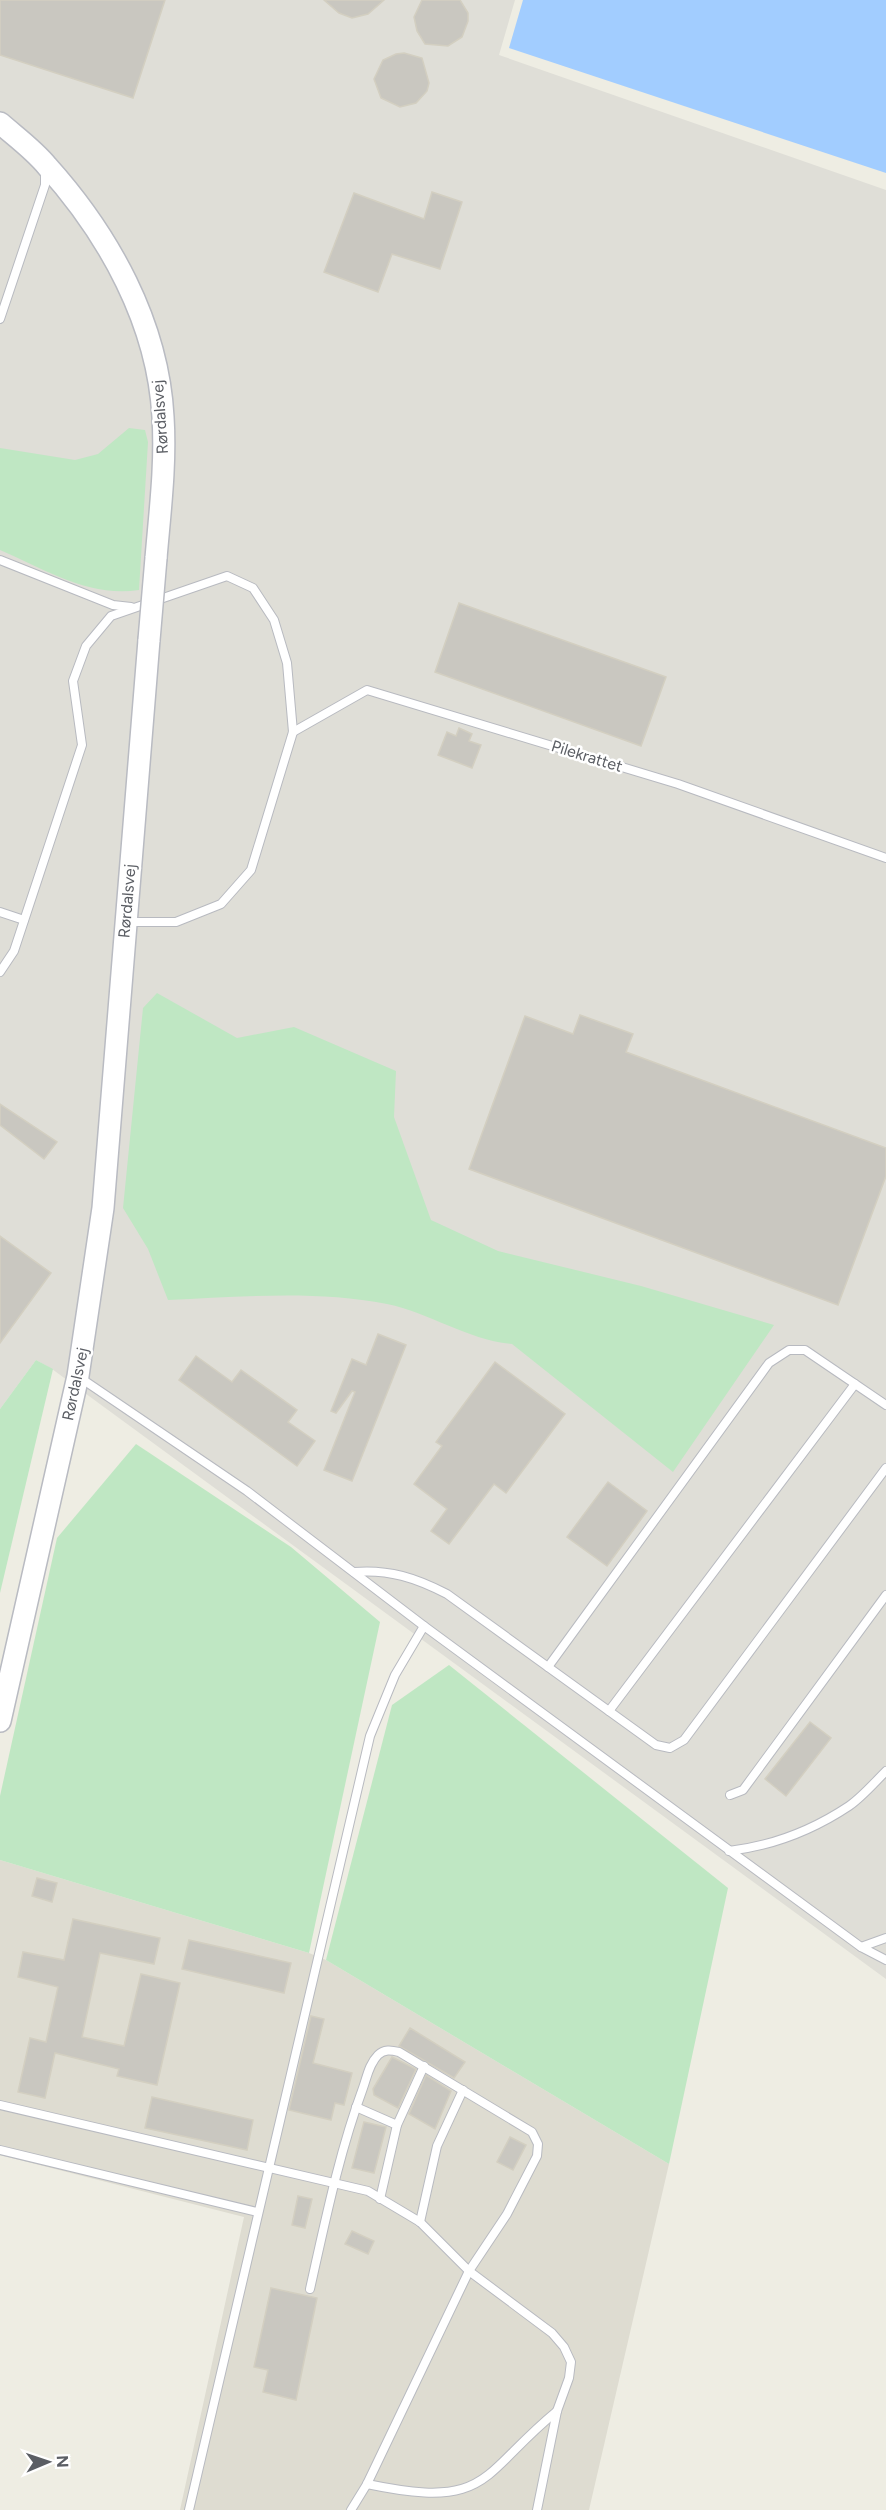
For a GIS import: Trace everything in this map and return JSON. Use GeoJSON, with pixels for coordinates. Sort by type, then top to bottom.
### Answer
{"type":"FeatureCollection","features":[{"type":"Feature","properties":{"kind":"street","name":"Rørdalsvej"},"geometry":{"type":"LineString","coordinates":[[0,123],[46,164],[83,209],[116,261],[144,322],[159,384],[164,453],[104,1208],[78,1376],[0,1721]]}},
{"type":"Feature","properties":{"kind":"lane"},"geometry":{"type":"LineString","coordinates":[[0,318],[45,185],[46,164]]}},
{"type":"Feature","properties":{"kind":"lane"},"geometry":{"type":"LineString","coordinates":[[0,560],[113,605],[135,608]]}},
{"type":"Feature","properties":{"kind":"lane"},"geometry":{"type":"LineString","coordinates":[[0,972],[14,951],[82,745],[73,681],[86,646],[111,616],[227,576],[253,588],[274,620],[287,663],[293,732],[251,870],[222,904],[176,922],[125,922]]}},
{"type":"Feature","properties":{"kind":"lane","name":"Pilekrattet"},"geometry":{"type":"LineString","coordinates":[[293,732],[367,690],[678,784],[886,858]]}},
{"type":"Feature","properties":{"kind":"lane"},"geometry":{"type":"LineString","coordinates":[[0,912],[24,920]]}},
{"type":"Feature","properties":{"kind":"lane"},"geometry":{"type":"LineString","coordinates":[[548,1667],[769,1363],[789,1350],[805,1350],[886,1405]]}},
{"type":"Feature","properties":{"kind":"lane"},"geometry":{"type":"LineString","coordinates":[[78,1376],[247,1491],[424,1626],[729,1851],[861,1947],[886,1960]]}},
{"type":"Feature","properties":{"kind":"lane"},"geometry":{"type":"LineString","coordinates":[[609,1711],[855,1384]]}},
{"type":"Feature","properties":{"kind":"lane"},"geometry":{"type":"LineString","coordinates":[[354,1572],[381,1570],[430,1585],[447,1594],[656,1745],[670,1748],[684,1740],[886,1468]]}},
{"type":"Feature","properties":{"kind":"lane"},"geometry":{"type":"LineString","coordinates":[[730,1795],[743,1790],[886,1595]]}},
{"type":"Feature","properties":{"kind":"lane"},"geometry":{"type":"LineString","coordinates":[[189,2510],[267,2166],[370,1736],[395,1675],[424,1626]]}},
{"type":"Feature","properties":{"kind":"lane"},"geometry":{"type":"LineString","coordinates":[[729,1851],[758,1848],[813,1827],[851,1805],[886,1771]]}},
{"type":"Feature","properties":{"kind":"lane"},"geometry":{"type":"LineString","coordinates":[[861,1947],[886,1938]]}},
{"type":"Feature","properties":{"kind":"lane"},"geometry":{"type":"LineString","coordinates":[[310,2289],[334,2183],[356,2107],[372,2063],[379,2053],[389,2050],[399,2052],[532,2132],[538,2144],[537,2156],[507,2214],[469,2271],[367,2484],[351,2510]]}},
{"type":"Feature","properties":{"kind":"lane"},"geometry":{"type":"LineString","coordinates":[[380,2199],[397,2125],[424,2067]]}},
{"type":"Feature","properties":{"kind":"lane"},"geometry":{"type":"LineString","coordinates":[[420,2222],[437,2146],[463,2090]]}},
{"type":"Feature","properties":{"kind":"lane"},"geometry":{"type":"LineString","coordinates":[[0,2105],[368,2191],[420,2222],[469,2271],[552,2333],[564,2346],[571,2362],[569,2378],[557,2411],[537,2510]]}},
{"type":"Feature","properties":{"kind":"lane"},"geometry":{"type":"LineString","coordinates":[[356,2107],[397,2125]]}},
{"type":"Feature","properties":{"kind":"lane"},"geometry":{"type":"LineString","coordinates":[[0,2150],[257,2212]]}},
{"type":"Feature","properties":{"kind":"lane"},"geometry":{"type":"LineString","coordinates":[[487,2488],[539,2426],[557,2411]]}},
{"type":"Feature","properties":{"kind":"lane"},"geometry":{"type":"LineString","coordinates":[[367,2484],[403,2501]]}},
{"type":"Feature","properties":{"kind":"shaded area"},"geometry":{"type":"Polygon","coordinates":[[[0,0],[515,0],[499,55],[886,190],[886,1979],[52,1369],[36,1360],[0,1409],[0,0]]]}},
{"type":"Feature","properties":{"kind":"shaded area"},"geometry":{"type":"Polygon","coordinates":[[[0,1860],[326,1960],[669,2164],[589,2510],[180,2510],[244,2217],[0,2155],[0,1860]]]}},
{"type":"Feature","properties":{"kind":"green space"},"geometry":{"type":"Polygon","coordinates":[[[129,428],[145,430],[148,442],[139,590],[103,590],[85,586],[0,550],[0,448],[75,460],[98,454],[129,428]]]}},
{"type":"Feature","properties":{"kind":"green space"},"geometry":{"type":"Polygon","coordinates":[[[157,993],[237,1038],[294,1027],[396,1071],[394,1117],[431,1220],[498,1251],[641,1286],[774,1325],[673,1472],[512,1344],[496,1342],[464,1332],[403,1308],[360,1300],[333,1297],[250,1296],[168,1300],[148,1249],[123,1208],[143,1008],[157,993]]]}},
{"type":"Feature","properties":{"kind":"green space"},"geometry":{"type":"Polygon","coordinates":[[[36,1360],[53,1369],[0,1593],[0,1409],[36,1360]]]}},
{"type":"Feature","properties":{"kind":"green space"},"geometry":{"type":"Polygon","coordinates":[[[136,1444],[291,1547],[380,1622],[309,1953],[0,1860],[0,1796],[57,1538],[136,1444]]]}},
{"type":"Feature","properties":{"kind":"green space"},"geometry":{"type":"Polygon","coordinates":[[[449,1665],[728,1888],[669,2164],[326,1960],[392,1705],[449,1665]]]}},
{"type":"Feature","properties":{"kind":"water"},"geometry":{"type":"Polygon","coordinates":[[[523,0],[886,0],[886,173],[509,48],[523,0]]]}},
{"type":"Feature","properties":{"kind":"building"},"geometry":{"type":"Polygon","coordinates":[[[0,0],[165,0],[133,98],[0,55],[0,0]]]}},
{"type":"Feature","properties":{"kind":"building"},"geometry":{"type":"Polygon","coordinates":[[[324,0],[384,0],[368,14],[352,18],[339,13],[324,0]]]}},
{"type":"Feature","properties":{"kind":"building"},"geometry":{"type":"Polygon","coordinates":[[[422,0],[460,0],[468,13],[468,21],[462,37],[448,46],[425,44],[417,31],[414,17],[422,0]]]}},
{"type":"Feature","properties":{"kind":"building"},"geometry":{"type":"Polygon","coordinates":[[[404,53],[422,58],[429,83],[427,91],[416,103],[400,107],[381,98],[374,79],[383,60],[404,53]]]}},
{"type":"Feature","properties":{"kind":"building"},"geometry":{"type":"Polygon","coordinates":[[[432,192],[462,202],[440,269],[392,254],[378,292],[324,272],[354,193],[424,219],[432,192]]]}},
{"type":"Feature","properties":{"kind":"building"},"geometry":{"type":"Polygon","coordinates":[[[459,603],[666,677],[641,746],[435,672],[459,603]]]}},
{"type":"Feature","properties":{"kind":"building"},"geometry":{"type":"Polygon","coordinates":[[[459,728],[472,734],[469,741],[481,745],[472,768],[438,755],[447,732],[456,736],[459,728]]]}},
{"type":"Feature","properties":{"kind":"building"},"geometry":{"type":"Polygon","coordinates":[[[580,1015],[633,1034],[626,1052],[886,1148],[886,1176],[838,1305],[469,1169],[525,1016],[573,1034],[580,1015]]]}},
{"type":"Feature","properties":{"kind":"building"},"geometry":{"type":"Polygon","coordinates":[[[0,1104],[57,1142],[44,1159],[0,1125],[0,1104]]]}},
{"type":"Feature","properties":{"kind":"building"},"geometry":{"type":"Polygon","coordinates":[[[0,1236],[51,1273],[0,1343],[0,1236]]]}},
{"type":"Feature","properties":{"kind":"building"},"geometry":{"type":"Polygon","coordinates":[[[378,1334],[406,1345],[352,1481],[324,1470],[355,1392],[352,1391],[336,1413],[331,1411],[352,1359],[366,1365],[378,1334]]]}},
{"type":"Feature","properties":{"kind":"building"},"geometry":{"type":"Polygon","coordinates":[[[196,1356],[232,1382],[241,1370],[297,1410],[288,1422],[315,1441],[297,1466],[179,1380],[196,1356]]]}},
{"type":"Feature","properties":{"kind":"building"},"geometry":{"type":"Polygon","coordinates":[[[495,1362],[565,1414],[506,1493],[494,1484],[449,1544],[431,1531],[447,1509],[414,1484],[442,1446],[436,1442],[495,1362]]]}},
{"type":"Feature","properties":{"kind":"building"},"geometry":{"type":"Polygon","coordinates":[[[608,1482],[647,1511],[607,1566],[567,1537],[608,1482]]]}},
{"type":"Feature","properties":{"kind":"building"},"geometry":{"type":"Polygon","coordinates":[[[810,1722],[831,1738],[786,1796],[765,1779],[810,1722]]]}},
{"type":"Feature","properties":{"kind":"building"},"geometry":{"type":"Polygon","coordinates":[[[37,1878],[57,1883],[52,1902],[32,1896],[37,1878]]]}},
{"type":"Feature","properties":{"kind":"building"},"geometry":{"type":"Polygon","coordinates":[[[73,1919],[160,1938],[154,1964],[100,1953],[82,2037],[124,2046],[141,1974],[180,1983],[157,2085],[117,2076],[119,2069],[55,2053],[45,2098],[18,2092],[30,2038],[46,2042],[58,1987],[18,1977],[23,1952],[64,1960],[73,1919]]]}},
{"type":"Feature","properties":{"kind":"building"},"geometry":{"type":"Polygon","coordinates":[[[189,1940],[291,1963],[284,1993],[182,1969],[189,1940]]]}},
{"type":"Feature","properties":{"kind":"building"},"geometry":{"type":"Polygon","coordinates":[[[311,2016],[324,2019],[313,2063],[352,2073],[344,2105],[335,2103],[331,2120],[289,2110],[311,2016]]]}},
{"type":"Feature","properties":{"kind":"building"},"geometry":{"type":"Polygon","coordinates":[[[410,2028],[465,2062],[454,2078],[399,2046],[410,2028]]]}},
{"type":"Feature","properties":{"kind":"building"},"geometry":{"type":"Polygon","coordinates":[[[392,2057],[416,2069],[398,2108],[374,2095],[373,2089],[392,2057]]]}},
{"type":"Feature","properties":{"kind":"building"},"geometry":{"type":"Polygon","coordinates":[[[426,2075],[451,2091],[435,2129],[409,2114],[426,2075]]]}},
{"type":"Feature","properties":{"kind":"building"},"geometry":{"type":"Polygon","coordinates":[[[152,2097],[253,2120],[247,2150],[145,2128],[152,2097]]]}},
{"type":"Feature","properties":{"kind":"building"},"geometry":{"type":"Polygon","coordinates":[[[364,2122],[386,2127],[374,2173],[352,2168],[364,2122]]]}},
{"type":"Feature","properties":{"kind":"building"},"geometry":{"type":"Polygon","coordinates":[[[510,2137],[526,2145],[513,2170],[497,2162],[510,2137]]]}},
{"type":"Feature","properties":{"kind":"building"},"geometry":{"type":"Polygon","coordinates":[[[298,2196],[312,2199],[305,2228],[292,2225],[298,2196]]]}},
{"type":"Feature","properties":{"kind":"building"},"geometry":{"type":"Polygon","coordinates":[[[352,2231],[374,2241],[368,2254],[345,2244],[352,2231]]]}},
{"type":"Feature","properties":{"kind":"building"},"geometry":{"type":"Polygon","coordinates":[[[271,2288],[317,2298],[296,2400],[263,2392],[268,2370],[254,2367],[271,2288]]]}}]}
